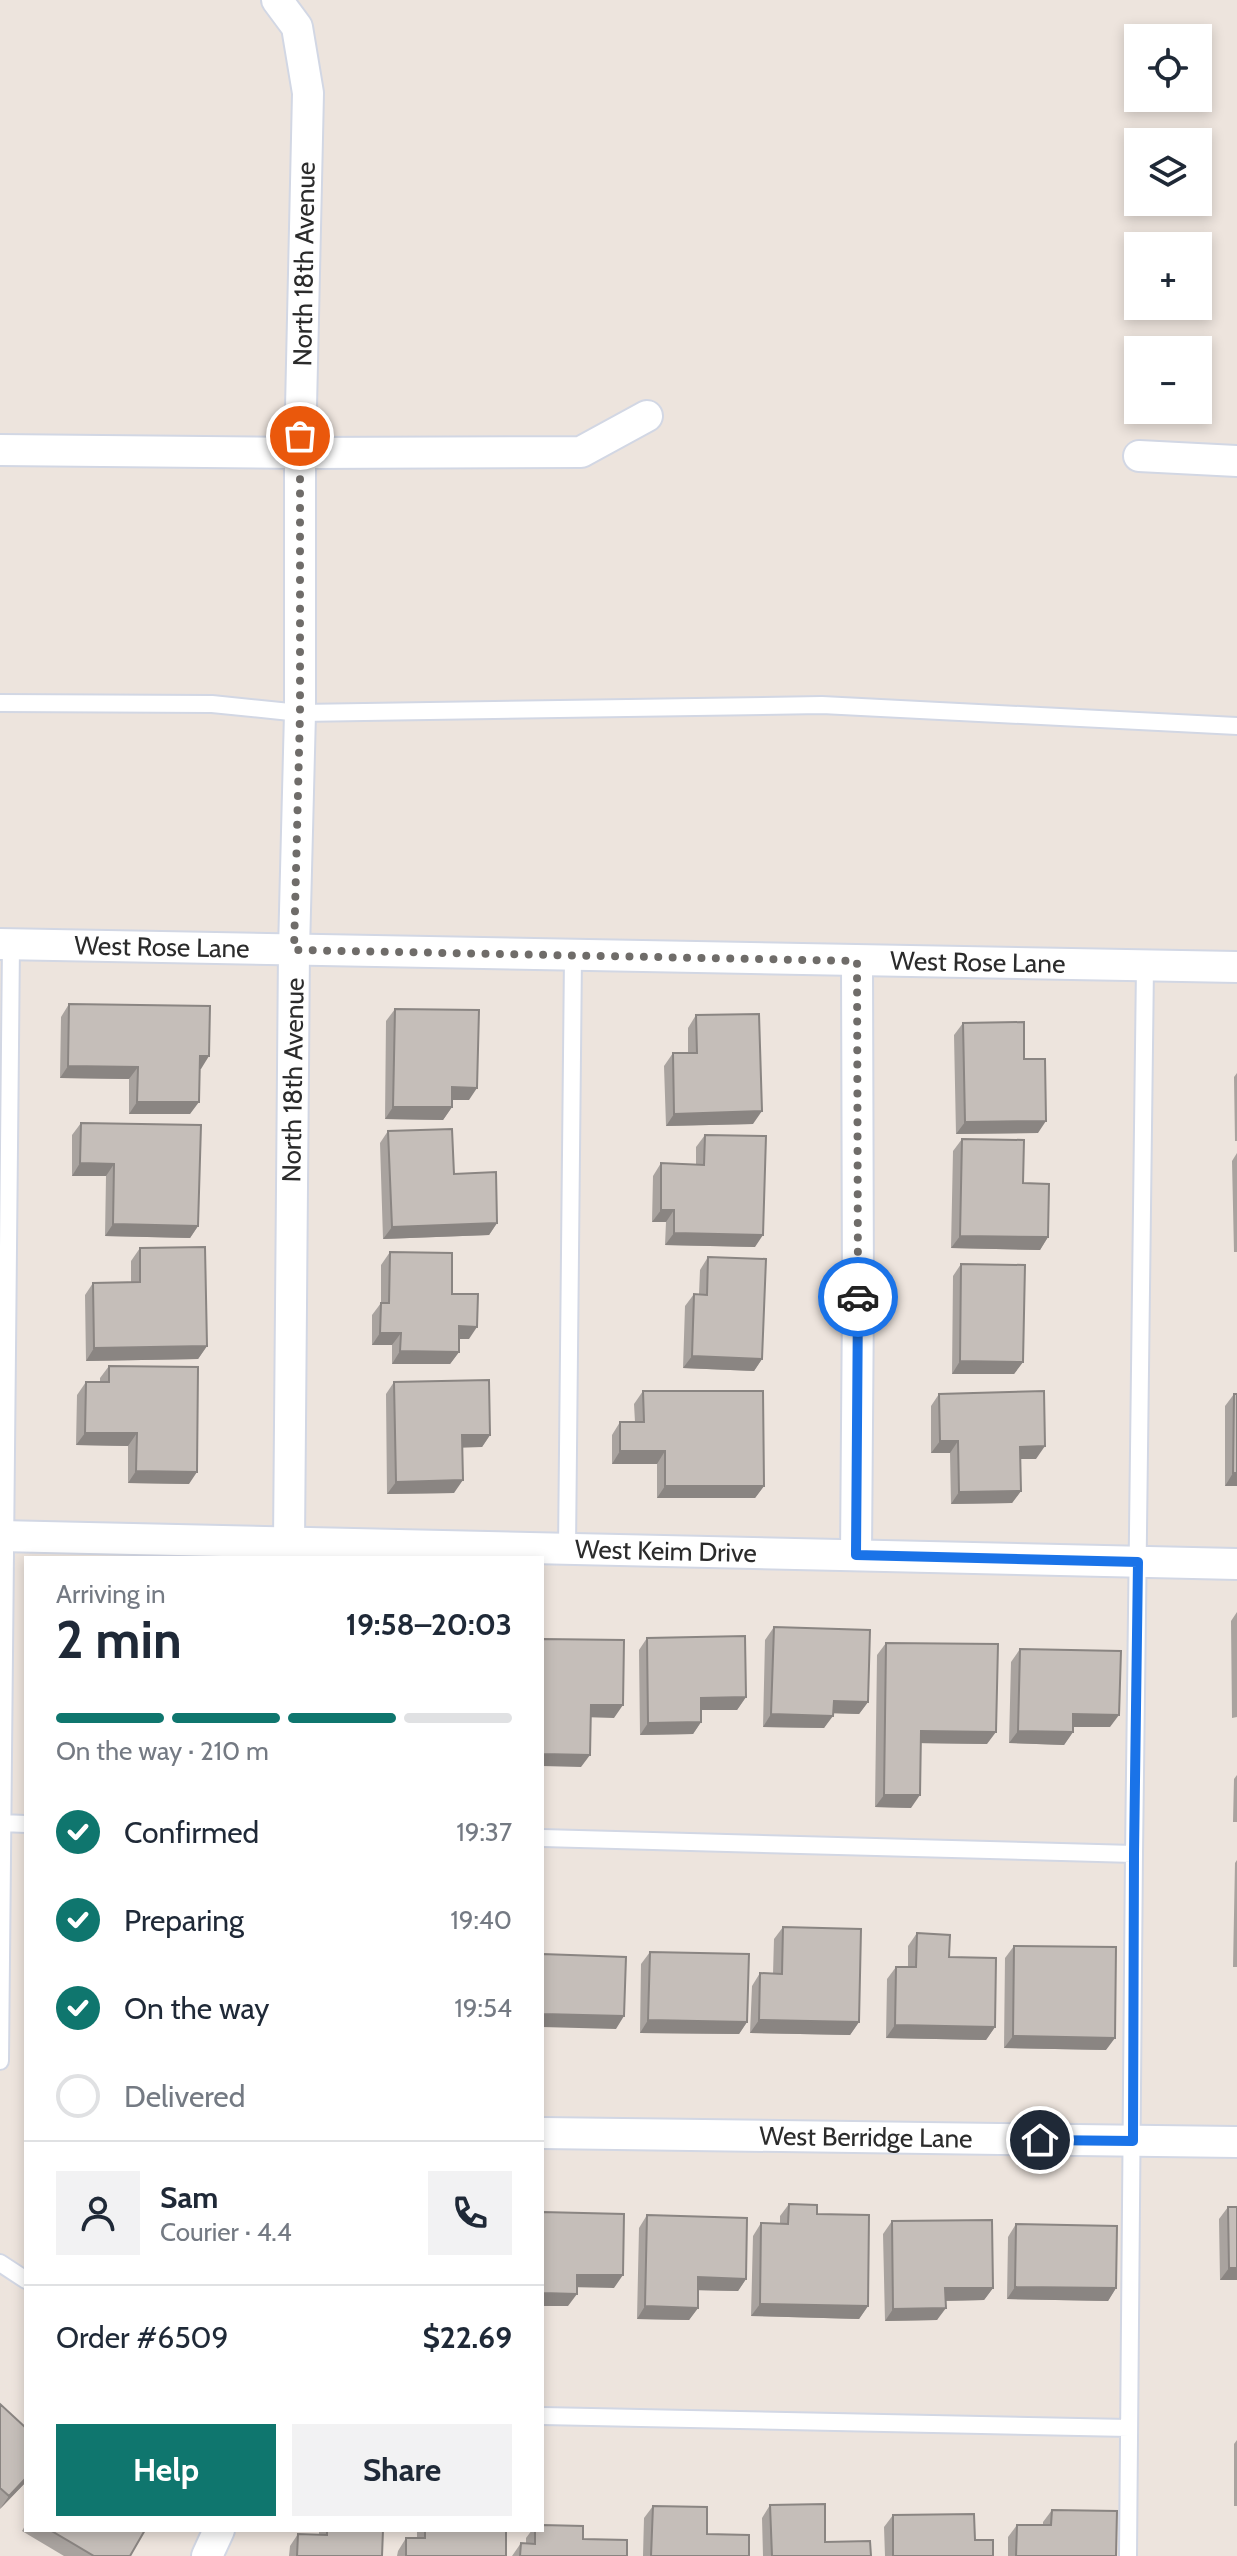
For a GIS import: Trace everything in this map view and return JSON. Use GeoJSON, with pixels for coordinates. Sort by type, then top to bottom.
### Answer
{"type":"FeatureCollection","features":[{"type":"Feature","properties":{"kind":"street","name":"North 18th Avenue"},"geometry":{"type":"LineString","coordinates":[[277,0],[297,27],[308,93],[300,453],[300,713],[294,950],[289,1543]]}},
{"type":"Feature","properties":{"kind":"street"},"geometry":{"type":"LineString","coordinates":[[0,450],[581,452],[647,416]]}},
{"type":"Feature","properties":{"kind":"street"},"geometry":{"type":"LineString","coordinates":[[1139,456],[1237,461]]}},
{"type":"Feature","properties":{"kind":"street","name":"West Rose Lane"},"geometry":{"type":"LineString","coordinates":[[6,944],[1237,967]]}},
{"type":"Feature","properties":{"kind":"street"},"geometry":{"type":"LineString","coordinates":[[856,1555],[857,961]]}},
{"type":"Feature","properties":{"kind":"street","name":"West Keim Drive"},"geometry":{"type":"LineString","coordinates":[[3,1536],[1237,1564]]}},
{"type":"Feature","properties":{"kind":"street","name":"West Berridge Lane"},"geometry":{"type":"LineString","coordinates":[[544,2133],[1237,2142]]}},
{"type":"Feature","properties":{"kind":"street"},"geometry":{"type":"LineString","coordinates":[[207,2556],[218,2532]]}},
{"type":"Feature","properties":{"kind":"lane"},"geometry":{"type":"LineString","coordinates":[[0,703],[212,704],[300,713],[822,705],[1237,726]]}},
{"type":"Feature","properties":{"kind":"lane"},"geometry":{"type":"LineString","coordinates":[[0,2061],[6,944]]}},
{"type":"Feature","properties":{"kind":"lane"},"geometry":{"type":"LineString","coordinates":[[567,1549],[573,956]]}},
{"type":"Feature","properties":{"kind":"lane"},"geometry":{"type":"LineString","coordinates":[[1128,2556],[1145,966]]}},
{"type":"Feature","properties":{"kind":"lane"},"geometry":{"type":"LineString","coordinates":[[1,1823],[24,1824]]}},
{"type":"Feature","properties":{"kind":"lane"},"geometry":{"type":"LineString","coordinates":[[544,1838],[1134,1854]]}},
{"type":"Feature","properties":{"kind":"lane"},"geometry":{"type":"LineString","coordinates":[[0,2263],[24,2279]]}},
{"type":"Feature","properties":{"kind":"lane"},"geometry":{"type":"LineString","coordinates":[[544,2416],[1129,2428]]}},
{"type":"Feature","properties":{"kind":"building"},"geometry":{"type":"Polygon","coordinates":[[[69,1004],[210,1006],[209,1056],[200,1056],[199,1102],[137,1102],[138,1067],[68,1066],[69,1004]]]}},
{"type":"Feature","properties":{"kind":"building"},"geometry":{"type":"Polygon","coordinates":[[[395,1009],[479,1010],[477,1088],[452,1087],[452,1107],[393,1107],[395,1009]]]}},
{"type":"Feature","properties":{"kind":"building"},"geometry":{"type":"Polygon","coordinates":[[[759,1014],[762,1111],[674,1114],[673,1053],[697,1053],[696,1015],[759,1014]]]}},
{"type":"Feature","properties":{"kind":"building"},"geometry":{"type":"Polygon","coordinates":[[[1024,1022],[1024,1059],[1045,1059],[1046,1121],[965,1122],[963,1023],[1024,1022]]]}},
{"type":"Feature","properties":{"kind":"building"},"geometry":{"type":"Polygon","coordinates":[[[81,1123],[201,1125],[198,1226],[113,1224],[114,1164],[80,1163],[81,1123]]]}},
{"type":"Feature","properties":{"kind":"building"},"geometry":{"type":"Polygon","coordinates":[[[452,1129],[454,1174],[496,1172],[497,1223],[392,1227],[388,1131],[452,1129]]]}},
{"type":"Feature","properties":{"kind":"building"},"geometry":{"type":"Polygon","coordinates":[[[705,1135],[766,1136],[763,1235],[674,1233],[674,1210],[661,1210],[661,1163],[704,1165],[705,1135]]]}},
{"type":"Feature","properties":{"kind":"building"},"geometry":{"type":"Polygon","coordinates":[[[962,1139],[1024,1140],[1023,1183],[1049,1184],[1048,1237],[960,1236],[962,1139]]]}},
{"type":"Feature","properties":{"kind":"building"},"geometry":{"type":"Polygon","coordinates":[[[205,1247],[207,1346],[94,1348],[93,1283],[140,1282],[140,1248],[205,1247]]]}},
{"type":"Feature","properties":{"kind":"building"},"geometry":{"type":"Polygon","coordinates":[[[390,1252],[452,1253],[452,1294],[478,1294],[477,1327],[459,1326],[459,1352],[400,1351],[401,1333],[380,1333],[381,1303],[389,1303],[390,1252]]]}},
{"type":"Feature","properties":{"kind":"building"},"geometry":{"type":"Polygon","coordinates":[[[708,1257],[766,1259],[762,1359],[692,1356],[694,1294],[707,1295],[708,1257]]]}},
{"type":"Feature","properties":{"kind":"building"},"geometry":{"type":"Polygon","coordinates":[[[961,1264],[1025,1265],[1023,1362],[960,1361],[961,1264]]]}},
{"type":"Feature","properties":{"kind":"building"},"geometry":{"type":"Polygon","coordinates":[[[109,1366],[198,1367],[197,1472],[136,1471],[137,1433],[85,1433],[86,1382],[109,1382],[109,1366]]]}},
{"type":"Feature","properties":{"kind":"building"},"geometry":{"type":"Polygon","coordinates":[[[489,1380],[490,1435],[462,1435],[463,1480],[396,1482],[394,1382],[489,1380]]]}},
{"type":"Feature","properties":{"kind":"building"},"geometry":{"type":"Polygon","coordinates":[[[643,1391],[763,1391],[764,1486],[665,1486],[665,1451],[620,1451],[620,1422],[644,1422],[643,1391]]]}},
{"type":"Feature","properties":{"kind":"building"},"geometry":{"type":"Polygon","coordinates":[[[1044,1391],[1045,1446],[1020,1447],[1021,1491],[959,1492],[958,1441],[940,1441],[939,1394],[1044,1391]]]}},
{"type":"Feature","properties":{"kind":"building"},"geometry":{"type":"Polygon","coordinates":[[[1234,1394],[1237,1394],[1237,1473],[1233,1473],[1234,1394]]]}},
{"type":"Feature","properties":{"kind":"building"},"geometry":{"type":"Polygon","coordinates":[[[774,1627],[870,1630],[868,1702],[834,1701],[833,1716],[771,1714],[774,1627]]]}},
{"type":"Feature","properties":{"kind":"building"},"geometry":{"type":"Polygon","coordinates":[[[745,1636],[746,1697],[701,1698],[701,1722],[648,1723],[647,1638],[745,1636]]]}},
{"type":"Feature","properties":{"kind":"building"},"geometry":{"type":"Polygon","coordinates":[[[544,1639],[624,1640],[623,1705],[591,1705],[590,1755],[544,1754],[544,1639]]]}},
{"type":"Feature","properties":{"kind":"building"},"geometry":{"type":"Polygon","coordinates":[[[886,1643],[998,1644],[996,1732],[921,1731],[920,1795],[884,1795],[886,1643]]]}},
{"type":"Feature","properties":{"kind":"building"},"geometry":{"type":"Polygon","coordinates":[[[1020,1649],[1121,1651],[1119,1715],[1073,1714],[1073,1732],[1018,1731],[1020,1649]]]}},
{"type":"Feature","properties":{"kind":"building"},"geometry":{"type":"Polygon","coordinates":[[[783,1927],[861,1929],[859,2022],[759,2020],[760,1973],[782,1974],[783,1927]]]}},
{"type":"Feature","properties":{"kind":"building"},"geometry":{"type":"Polygon","coordinates":[[[917,1933],[950,1935],[949,1957],[996,1958],[995,2027],[895,2025],[896,1967],[916,1967],[917,1933]]]}},
{"type":"Feature","properties":{"kind":"building"},"geometry":{"type":"Polygon","coordinates":[[[1014,1946],[1116,1947],[1115,2038],[1013,2036],[1014,1946]]]}},
{"type":"Feature","properties":{"kind":"building"},"geometry":{"type":"Polygon","coordinates":[[[650,1952],[749,1954],[747,2022],[648,2020],[650,1952]]]}},
{"type":"Feature","properties":{"kind":"building"},"geometry":{"type":"Polygon","coordinates":[[[544,1954],[626,1957],[624,2016],[544,2014],[544,1954]]]}},
{"type":"Feature","properties":{"kind":"building"},"geometry":{"type":"Polygon","coordinates":[[[789,2204],[817,2205],[817,2214],[869,2215],[868,2306],[760,2304],[761,2223],[788,2224],[789,2204]]]}},
{"type":"Feature","properties":{"kind":"building"},"geometry":{"type":"Polygon","coordinates":[[[1228,2207],[1237,2207],[1237,2268],[1229,2268],[1228,2207]]]}},
{"type":"Feature","properties":{"kind":"building"},"geometry":{"type":"Polygon","coordinates":[[[544,2212],[624,2214],[623,2275],[577,2275],[577,2294],[544,2293],[544,2212]]]}},
{"type":"Feature","properties":{"kind":"building"},"geometry":{"type":"Polygon","coordinates":[[[647,2215],[747,2218],[746,2279],[698,2277],[698,2308],[645,2306],[647,2215]]]}},
{"type":"Feature","properties":{"kind":"building"},"geometry":{"type":"Polygon","coordinates":[[[992,2220],[993,2288],[945,2288],[946,2308],[893,2309],[892,2221],[992,2220]]]}},
{"type":"Feature","properties":{"kind":"building"},"geometry":{"type":"Polygon","coordinates":[[[1016,2224],[1117,2226],[1116,2288],[1015,2287],[1016,2224]]]}},
{"type":"Feature","properties":{"kind":"building"},"geometry":{"type":"Polygon","coordinates":[[[0,2404],[24,2426],[24,2480],[9,2496],[0,2488],[0,2404]]]}},
{"type":"Feature","properties":{"kind":"building"},"geometry":{"type":"Polygon","coordinates":[[[825,2504],[825,2542],[870,2541],[871,2556],[772,2556],[770,2505],[825,2504]]]}},
{"type":"Feature","properties":{"kind":"building"},"geometry":{"type":"Polygon","coordinates":[[[653,2506],[707,2507],[707,2534],[749,2535],[749,2556],[651,2556],[653,2506]]]}},
{"type":"Feature","properties":{"kind":"building"},"geometry":{"type":"Polygon","coordinates":[[[1052,2510],[1117,2511],[1116,2556],[1016,2556],[1017,2525],[1051,2525],[1052,2510]]]}},
{"type":"Feature","properties":{"kind":"building"},"geometry":{"type":"Polygon","coordinates":[[[974,2514],[975,2540],[993,2540],[993,2556],[893,2556],[893,2515],[974,2514]]]}},
{"type":"Feature","properties":{"kind":"building"},"geometry":{"type":"Polygon","coordinates":[[[544,2525],[583,2526],[583,2539],[627,2540],[627,2556],[520,2556],[521,2543],[535,2544],[535,2532],[544,2532],[544,2525]]]}},
{"type":"Feature","properties":{"kind":"building"},"geometry":{"type":"Polygon","coordinates":[[[53,2532],[144,2532],[130,2556],[94,2556],[53,2532]]]}},
{"type":"Feature","properties":{"kind":"building"},"geometry":{"type":"Polygon","coordinates":[[[327,2532],[383,2532],[382,2556],[297,2556],[298,2534],[327,2535],[327,2532]]]}},
{"type":"Feature","properties":{"kind":"building"},"geometry":{"type":"Polygon","coordinates":[[[425,2532],[506,2532],[506,2556],[406,2556],[406,2538],[425,2538],[425,2532]]]}},
{"type":"Feature","properties":{"kind":"way so far"},"geometry":{"type":"LineString","coordinates":[[300,436],[300,713],[294,950],[857,961],[858,1297]]}},
{"type":"Feature","properties":{"kind":"route"},"geometry":{"type":"LineString","coordinates":[[858,1297],[856,1555],[1138,1562],[1133,2141],[1040,2140]]}}]}
